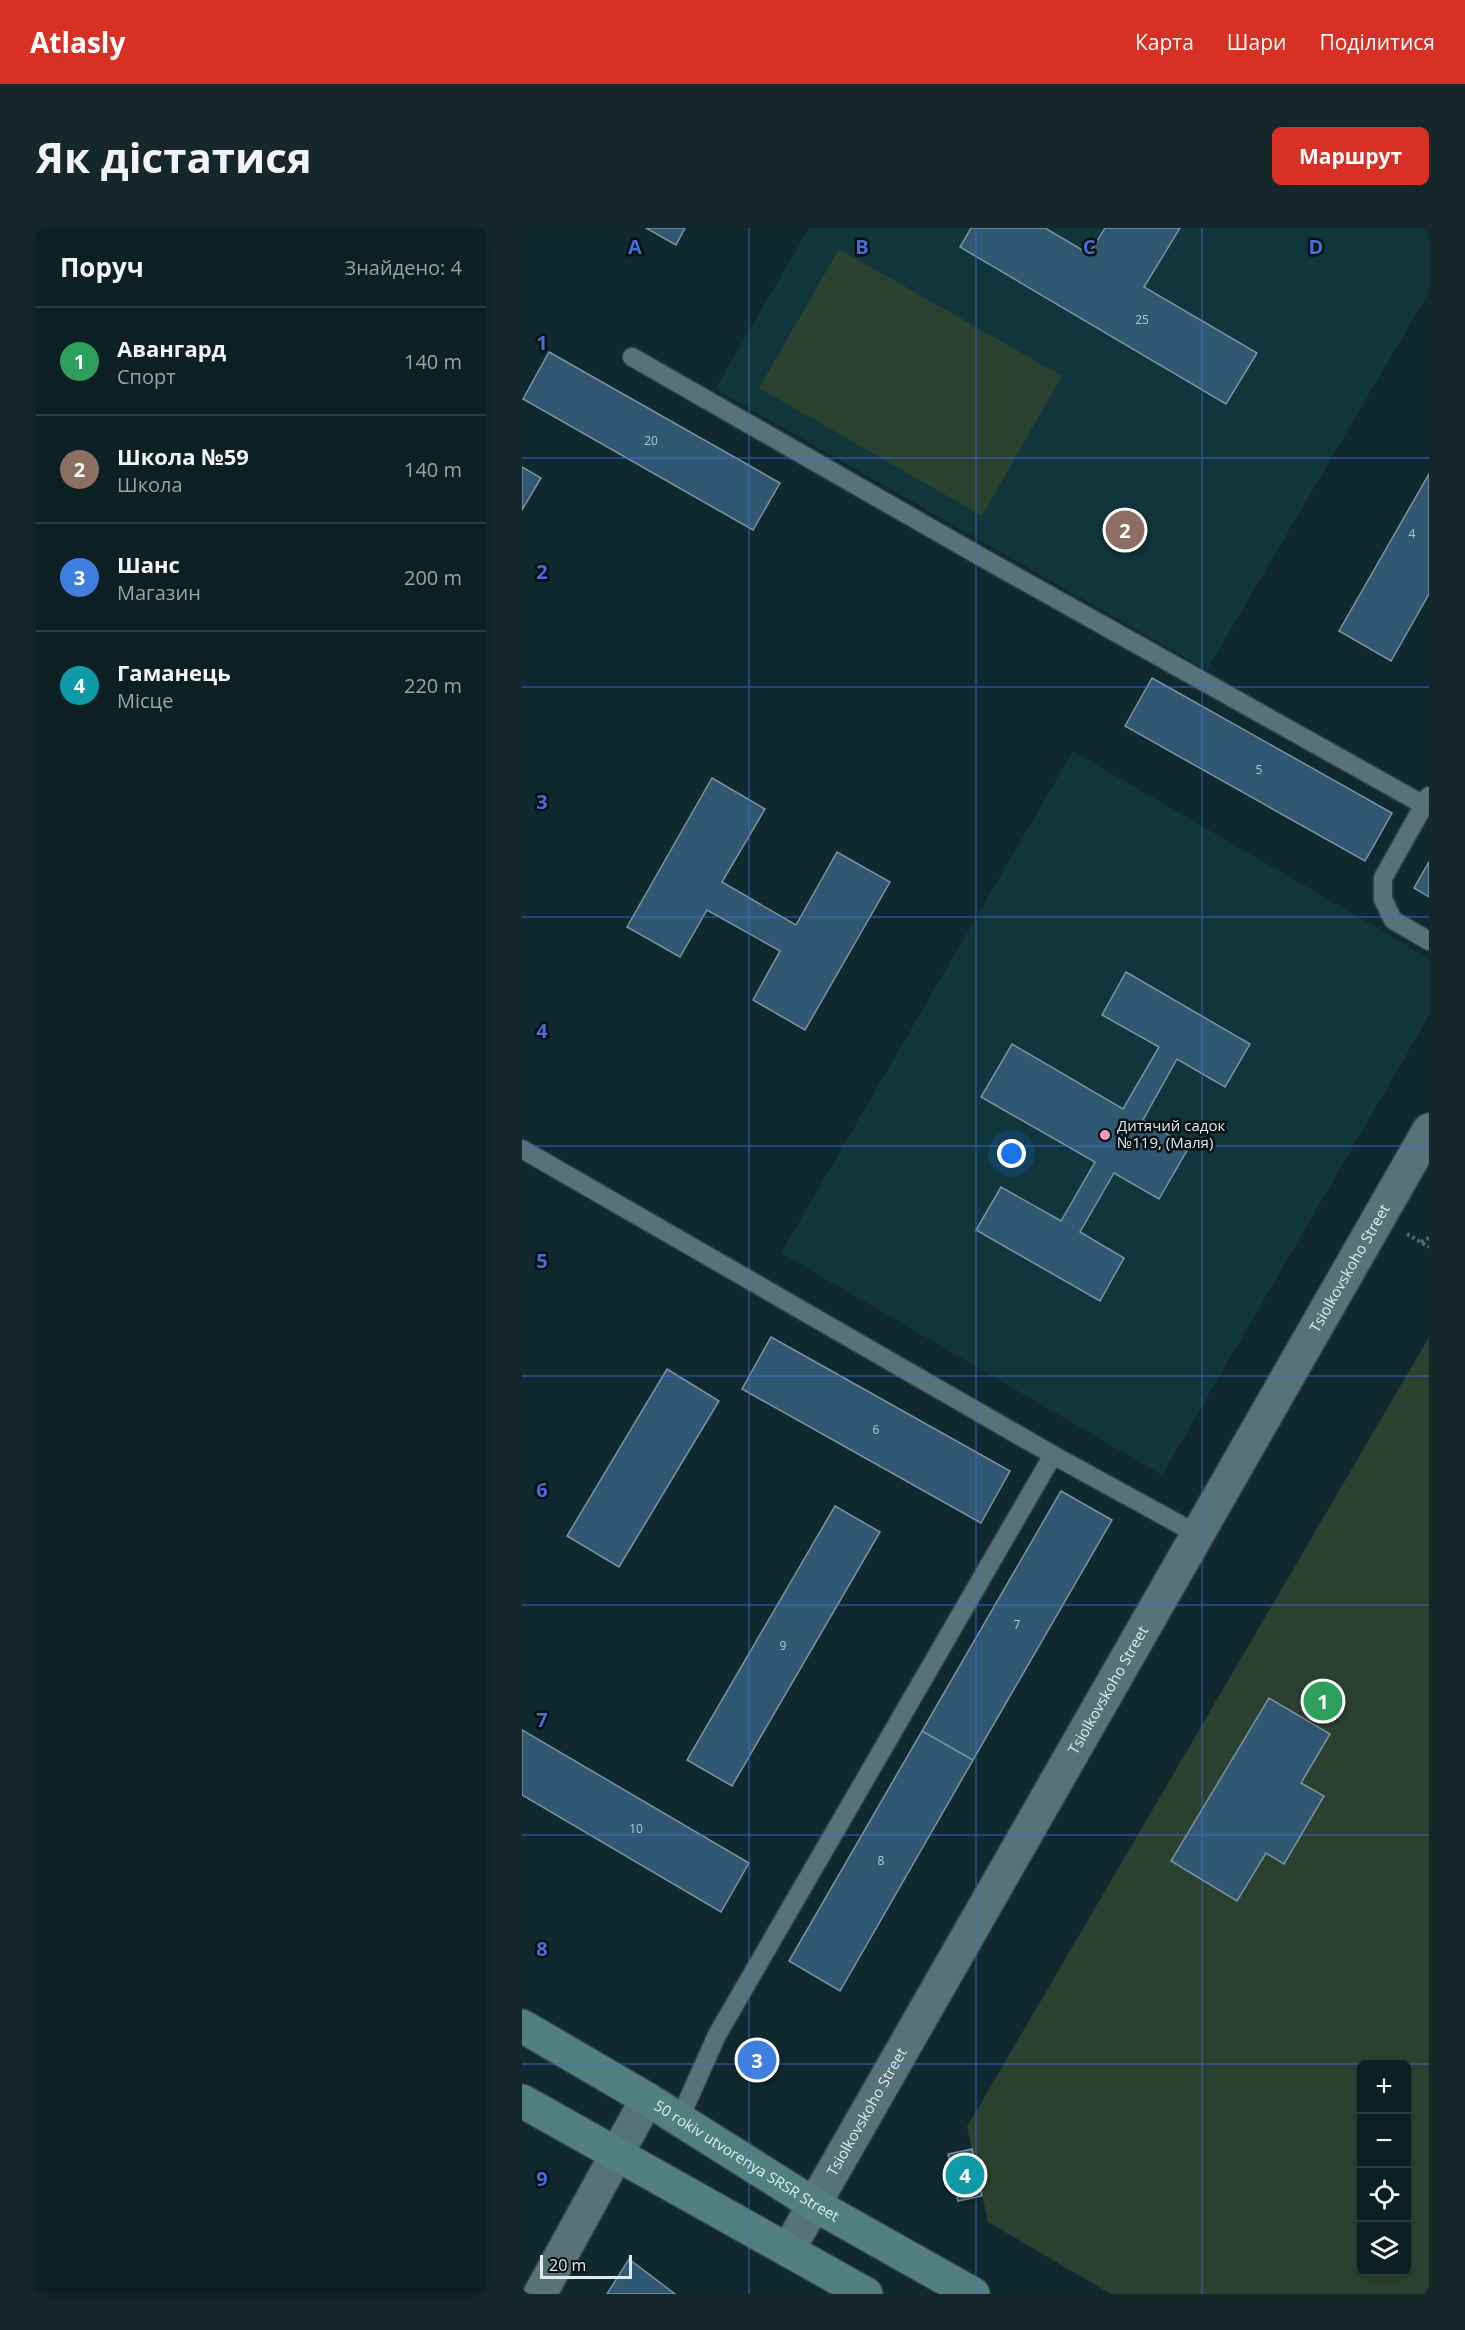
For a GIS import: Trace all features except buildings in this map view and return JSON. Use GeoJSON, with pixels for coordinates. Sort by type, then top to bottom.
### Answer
{"type":"FeatureCollection","features":[{"type":"Feature","properties":{"kind":"main road","name":"50 rokiv utvorenya SRSR Street"},"geometry":{"type":"LineString","coordinates":[[522,2026],[647,2099],[815,2205],[973,2294]]}},
{"type":"Feature","properties":{"kind":"main road"},"geometry":{"type":"LineString","coordinates":[[522,2101],[866,2294]]}},
{"type":"Feature","properties":{"kind":"street","name":"Tsiolkovskoho Street"},"geometry":{"type":"LineString","coordinates":[[788,2250],[1429,1130]]}},
{"type":"Feature","properties":{"kind":"street"},"geometry":{"type":"LineString","coordinates":[[540,2294],[647,2099]]}},
{"type":"Feature","properties":{"kind":"lane"},"geometry":{"type":"LineString","coordinates":[[632,357],[983,558],[1426,800],[1383,878],[1383,899],[1393,920],[1429,941]]}},
{"type":"Feature","properties":{"kind":"lane"},"geometry":{"type":"LineString","coordinates":[[522,1149],[1053,1455],[1197,1534]]}},
{"type":"Feature","properties":{"kind":"lane"},"geometry":{"type":"LineString","coordinates":[[679,2120],[717,2035],[1053,1455]]}},
{"type":"Feature","properties":{"kind":"lane"},"geometry":{"type":"LineString","coordinates":[[522,2289],[531,2294]]}},
{"type":"Feature","properties":{"kind":"path"},"geometry":{"type":"LineString","coordinates":[[1421,1242],[1429,1238]]}},
{"type":"Feature","properties":{"kind":"shaded area"},"geometry":{"type":"Polygon","coordinates":[[[809,228],[1429,228],[1429,292],[1207,670],[715,389],[809,228]]]}},
{"type":"Feature","properties":{"kind":"shaded area","name":"Дитячий садок №119, (Маля)"},"geometry":{"type":"Polygon","coordinates":[[[1073,751],[1429,958],[1429,1016],[1162,1475],[781,1253],[1073,751]]]}},
{"type":"Feature","properties":{"kind":"green space"},"geometry":{"type":"Polygon","coordinates":[[[839,249],[1062,376],[982,516],[759,388],[839,249]]]}},
{"type":"Feature","properties":{"kind":"green space"},"geometry":{"type":"Polygon","coordinates":[[[1429,1337],[1429,2294],[1111,2294],[988,2222],[967,2127],[1429,1337]]]}},
{"type":"Feature","properties":{"kind":"place","name":"Школа №59"},"geometry":{"type":"Point","coordinates":[1125,530]}},
{"type":"Feature","properties":{"kind":"place","name":"Дитячий садок №119, (Маля)"},"geometry":{"type":"Point","coordinates":[1105,1135]}},
{"type":"Feature","properties":{"kind":"place","name":"Авангард"},"geometry":{"type":"Point","coordinates":[1323,1701]}},
{"type":"Feature","properties":{"kind":"place","name":"Шанс"},"geometry":{"type":"Point","coordinates":[757,2060]}},
{"type":"Feature","properties":{"kind":"place","name":"Гаманець"},"geometry":{"type":"Point","coordinates":[965,2175]}}]}
